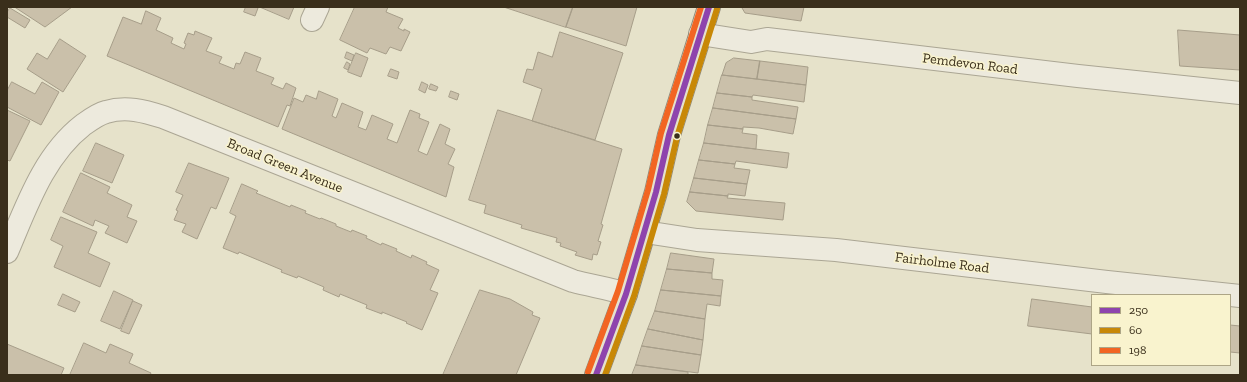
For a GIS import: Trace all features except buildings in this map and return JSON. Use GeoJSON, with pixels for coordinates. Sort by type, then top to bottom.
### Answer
{"type":"FeatureCollection","features":[{"type":"Feature","properties":{"kind":"main road"},"geometry":{"type":"LineString","coordinates":[[596,375],[626,294],[656,192],[669,136],[709,7]]}},
{"type":"Feature","properties":{"kind":"street","name":"Pemdevon Road"},"geometry":{"type":"LineString","coordinates":[[700,34],[750,42],[767,39],[1078,76],[1240,93]]}},
{"type":"Feature","properties":{"kind":"street","name":"Broad Green Avenue"},"geometry":{"type":"LineString","coordinates":[[7,252],[40,178],[61,147],[73,133],[95,117],[105,112],[129,109],[144,111],[163,117],[573,281],[626,294]]}},
{"type":"Feature","properties":{"kind":"street","name":"Fairholme Road"},"geometry":{"type":"LineString","coordinates":[[645,232],[697,240],[836,250],[1221,294]]}},
{"type":"Feature","properties":{"kind":"transit line","name":"198"},"geometry":{"type":"LineString","coordinates":[[588,372],[618,291],[648,190],[661,133],[701,7]]}},
{"type":"Feature","properties":{"kind":"transit line","name":"250"},"geometry":{"type":"LineString","coordinates":[[596,375],[626,294],[656,192],[669,135],[709,7]]}},
{"type":"Feature","properties":{"kind":"transit line","name":"60"},"geometry":{"type":"LineString","coordinates":[[605,375],[634,296],[664,194],[677,137],[717,9]]}}]}
